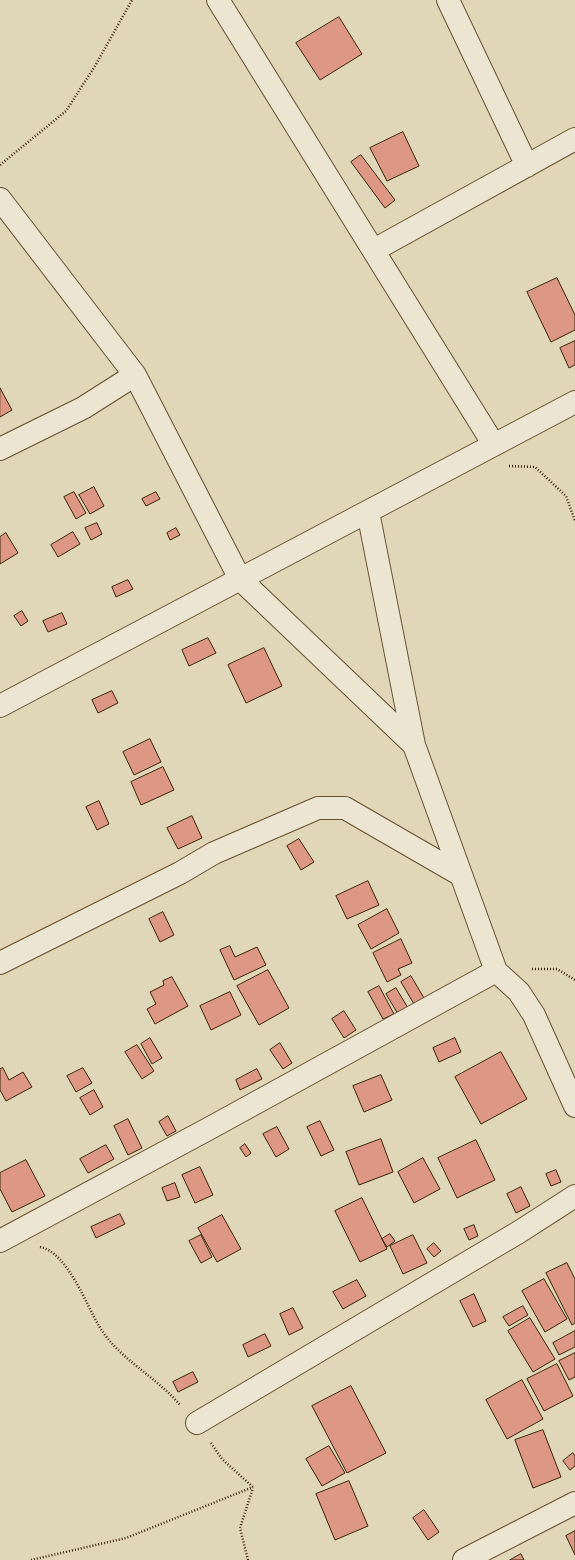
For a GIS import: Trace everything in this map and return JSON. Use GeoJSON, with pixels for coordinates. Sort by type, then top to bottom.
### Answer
{"type":"FeatureCollection","features":[{"type":"Feature","properties":{"kind":"street"},"geometry":{"type":"LineString","coordinates":[[218,0],[494,445]]}},
{"type":"Feature","properties":{"kind":"street"},"geometry":{"type":"LineString","coordinates":[[448,0],[527,166]]}},
{"type":"Feature","properties":{"kind":"street"},"geometry":{"type":"LineString","coordinates":[[374,250],[575,139]]}},
{"type":"Feature","properties":{"kind":"street"},"geometry":{"type":"LineString","coordinates":[[0,198],[135,375],[240,579],[414,745]]}},
{"type":"Feature","properties":{"kind":"street"},"geometry":{"type":"LineString","coordinates":[[0,449],[83,408],[135,375]]}},
{"type":"Feature","properties":{"kind":"street"},"geometry":{"type":"LineString","coordinates":[[0,706],[575,402]]}},
{"type":"Feature","properties":{"kind":"street"},"geometry":{"type":"LineString","coordinates":[[368,512],[414,745],[496,970],[519,992],[534,1015],[575,1106]]}},
{"type":"Feature","properties":{"kind":"street"},"geometry":{"type":"LineString","coordinates":[[0,963],[180,873],[214,853],[318,808],[345,808],[461,875]]}},
{"type":"Feature","properties":{"kind":"street"},"geometry":{"type":"LineString","coordinates":[[0,1241],[217,1124],[496,970]]}},
{"type":"Feature","properties":{"kind":"street"},"geometry":{"type":"LineString","coordinates":[[197,1423],[519,1232],[575,1196]]}},
{"type":"Feature","properties":{"kind":"street"},"geometry":{"type":"LineString","coordinates":[[464,1560],[575,1503]]}},
{"type":"Feature","properties":{"kind":"path"},"geometry":{"type":"LineString","coordinates":[[0,166],[66,111],[95,66],[132,0]]}},
{"type":"Feature","properties":{"kind":"path"},"geometry":{"type":"LineString","coordinates":[[504,466],[535,467],[566,496],[575,521]]}},
{"type":"Feature","properties":{"kind":"path"},"geometry":{"type":"LineString","coordinates":[[496,970],[557,969],[575,980]]}},
{"type":"Feature","properties":{"kind":"path"},"geometry":{"type":"LineString","coordinates":[[38,1247],[46,1248],[64,1263],[100,1328],[118,1350],[134,1366],[163,1387]]}},
{"type":"Feature","properties":{"kind":"path"},"geometry":{"type":"LineString","coordinates":[[31,1560],[126,1538],[253,1487],[240,1528],[248,1560]]}},
{"type":"Feature","properties":{"kind":"building"},"geometry":{"type":"Polygon","coordinates":[[[339,17],[362,54],[320,80],[296,43],[339,17]]]}},
{"type":"Feature","properties":{"kind":"building"},"geometry":{"type":"Polygon","coordinates":[[[403,132],[419,166],[387,181],[370,148],[403,132]]]}},
{"type":"Feature","properties":{"kind":"building"},"geometry":{"type":"Polygon","coordinates":[[[361,155],[395,200],[385,208],[351,162],[361,155]]]}},
{"type":"Feature","properties":{"kind":"building"},"geometry":{"type":"Polygon","coordinates":[[[557,278],[575,315],[575,330],[551,342],[527,292],[557,278]]]}},
{"type":"Feature","properties":{"kind":"building"},"geometry":{"type":"Polygon","coordinates":[[[575,341],[575,365],[569,368],[560,348],[575,341]]]}},
{"type":"Feature","properties":{"kind":"building"},"geometry":{"type":"Polygon","coordinates":[[[0,388],[12,410],[0,417],[0,388]]]}},
{"type":"Feature","properties":{"kind":"building"},"geometry":{"type":"Polygon","coordinates":[[[94,487],[104,506],[90,514],[79,495],[94,487]]]}},
{"type":"Feature","properties":{"kind":"building"},"geometry":{"type":"Polygon","coordinates":[[[74,492],[86,513],[76,519],[64,497],[74,492]]]}},
{"type":"Feature","properties":{"kind":"building"},"geometry":{"type":"Polygon","coordinates":[[[156,492],[160,499],[146,506],[142,499],[156,492]]]}},
{"type":"Feature","properties":{"kind":"building"},"geometry":{"type":"Polygon","coordinates":[[[97,523],[102,534],[91,540],[85,528],[97,523]]]}},
{"type":"Feature","properties":{"kind":"building"},"geometry":{"type":"Polygon","coordinates":[[[176,528],[180,535],[170,540],[167,533],[176,528]]]}},
{"type":"Feature","properties":{"kind":"building"},"geometry":{"type":"Polygon","coordinates":[[[73,532],[80,544],[58,557],[51,545],[73,532]]]}},
{"type":"Feature","properties":{"kind":"building"},"geometry":{"type":"Polygon","coordinates":[[[6,533],[18,553],[0,564],[0,537],[6,533]]]}},
{"type":"Feature","properties":{"kind":"building"},"geometry":{"type":"Polygon","coordinates":[[[128,580],[133,589],[116,597],[112,587],[128,580]]]}},
{"type":"Feature","properties":{"kind":"building"},"geometry":{"type":"Polygon","coordinates":[[[22,611],[28,621],[21,626],[14,616],[22,611]]]}},
{"type":"Feature","properties":{"kind":"building"},"geometry":{"type":"Polygon","coordinates":[[[62,613],[67,624],[48,632],[43,621],[62,613]]]}},
{"type":"Feature","properties":{"kind":"building"},"geometry":{"type":"Polygon","coordinates":[[[208,638],[216,653],[189,666],[182,650],[208,638]]]}},
{"type":"Feature","properties":{"kind":"building"},"geometry":{"type":"Polygon","coordinates":[[[264,648],[282,686],[246,703],[228,665],[264,648]]]}},
{"type":"Feature","properties":{"kind":"building"},"geometry":{"type":"Polygon","coordinates":[[[112,691],[118,703],[98,713],[92,700],[112,691]]]}},
{"type":"Feature","properties":{"kind":"building"},"geometry":{"type":"Polygon","coordinates":[[[150,739],[161,762],[134,775],[123,752],[150,739]]]}},
{"type":"Feature","properties":{"kind":"building"},"geometry":{"type":"Polygon","coordinates":[[[163,767],[174,790],[141,805],[131,782],[163,767]]]}},
{"type":"Feature","properties":{"kind":"building"},"geometry":{"type":"Polygon","coordinates":[[[99,801],[109,824],[97,830],[86,807],[99,801]]]}},
{"type":"Feature","properties":{"kind":"building"},"geometry":{"type":"Polygon","coordinates":[[[192,816],[202,838],[178,849],[167,828],[192,816]]]}},
{"type":"Feature","properties":{"kind":"building"},"geometry":{"type":"Polygon","coordinates":[[[299,839],[314,862],[301,870],[287,846],[299,839]]]}},
{"type":"Feature","properties":{"kind":"building"},"geometry":{"type":"Polygon","coordinates":[[[368,881],[379,905],[347,919],[336,896],[368,881]]]}},
{"type":"Feature","properties":{"kind":"building"},"geometry":{"type":"Polygon","coordinates":[[[387,909],[399,933],[371,949],[358,925],[387,909]]]}},
{"type":"Feature","properties":{"kind":"building"},"geometry":{"type":"Polygon","coordinates":[[[163,912],[174,935],[160,942],[149,919],[163,912]]]}},
{"type":"Feature","properties":{"kind":"building"},"geometry":{"type":"Polygon","coordinates":[[[401,939],[412,963],[398,969],[401,975],[387,982],[373,953],[401,939]]]}},
{"type":"Feature","properties":{"kind":"building"},"geometry":{"type":"Polygon","coordinates":[[[230,946],[235,957],[257,947],[266,965],[234,980],[220,950],[230,946]]]}},
{"type":"Feature","properties":{"kind":"building"},"geometry":{"type":"Polygon","coordinates":[[[268,970],[289,1008],[259,1025],[237,986],[268,970]]]}},
{"type":"Feature","properties":{"kind":"building"},"geometry":{"type":"Polygon","coordinates":[[[411,976],[424,998],[414,1004],[401,982],[411,976]]]}},
{"type":"Feature","properties":{"kind":"building"},"geometry":{"type":"Polygon","coordinates":[[[172,977],[188,1006],[155,1024],[147,1009],[156,1004],[150,992],[164,985],[163,981],[172,977]]]}},
{"type":"Feature","properties":{"kind":"building"},"geometry":{"type":"Polygon","coordinates":[[[379,986],[394,1014],[383,1019],[368,992],[379,986]]]}},
{"type":"Feature","properties":{"kind":"building"},"geometry":{"type":"Polygon","coordinates":[[[396,988],[408,1008],[398,1014],[386,994],[396,988]]]}},
{"type":"Feature","properties":{"kind":"building"},"geometry":{"type":"Polygon","coordinates":[[[230,992],[241,1015],[211,1030],[200,1006],[230,992]]]}},
{"type":"Feature","properties":{"kind":"building"},"geometry":{"type":"Polygon","coordinates":[[[344,1011],[356,1030],[344,1038],[332,1019],[344,1011]]]}},
{"type":"Feature","properties":{"kind":"building"},"geometry":{"type":"Polygon","coordinates":[[[150,1038],[162,1058],[152,1064],[141,1044],[150,1038]]]}},
{"type":"Feature","properties":{"kind":"building"},"geometry":{"type":"Polygon","coordinates":[[[455,1038],[461,1052],[439,1062],[433,1048],[455,1038]]]}},
{"type":"Feature","properties":{"kind":"building"},"geometry":{"type":"Polygon","coordinates":[[[280,1043],[292,1063],[283,1069],[270,1050],[280,1043]]]}},
{"type":"Feature","properties":{"kind":"building"},"geometry":{"type":"Polygon","coordinates":[[[137,1045],[154,1071],[142,1079],[125,1052],[137,1045]]]}},
{"type":"Feature","properties":{"kind":"building"},"geometry":{"type":"Polygon","coordinates":[[[501,1052],[527,1099],[481,1124],[455,1077],[501,1052]]]}},
{"type":"Feature","properties":{"kind":"building"},"geometry":{"type":"Polygon","coordinates":[[[3,1068],[9,1080],[23,1072],[32,1087],[6,1101],[0,1090],[0,1069],[3,1068]]]}},
{"type":"Feature","properties":{"kind":"building"},"geometry":{"type":"Polygon","coordinates":[[[83,1068],[92,1083],[76,1092],[67,1076],[83,1068]]]}},
{"type":"Feature","properties":{"kind":"building"},"geometry":{"type":"Polygon","coordinates":[[[257,1069],[262,1079],[240,1090],[236,1080],[257,1069]]]}},
{"type":"Feature","properties":{"kind":"building"},"geometry":{"type":"Polygon","coordinates":[[[381,1075],[392,1100],[364,1112],[353,1086],[381,1075]]]}},
{"type":"Feature","properties":{"kind":"building"},"geometry":{"type":"Polygon","coordinates":[[[94,1090],[103,1107],[90,1115],[80,1098],[94,1090]]]}},
{"type":"Feature","properties":{"kind":"building"},"geometry":{"type":"Polygon","coordinates":[[[168,1116],[176,1131],[167,1136],[159,1122],[168,1116]]]}},
{"type":"Feature","properties":{"kind":"building"},"geometry":{"type":"Polygon","coordinates":[[[128,1119],[142,1148],[128,1155],[114,1126],[128,1119]]]}},
{"type":"Feature","properties":{"kind":"building"},"geometry":{"type":"Polygon","coordinates":[[[320,1121],[334,1150],[321,1156],[307,1127],[320,1121]]]}},
{"type":"Feature","properties":{"kind":"building"},"geometry":{"type":"Polygon","coordinates":[[[277,1127],[289,1149],[276,1157],[263,1134],[277,1127]]]}},
{"type":"Feature","properties":{"kind":"building"},"geometry":{"type":"Polygon","coordinates":[[[381,1139],[393,1172],[359,1185],[346,1152],[381,1139]]]}},
{"type":"Feature","properties":{"kind":"building"},"geometry":{"type":"Polygon","coordinates":[[[476,1140],[495,1180],[457,1198],[438,1158],[476,1140]]]}},
{"type":"Feature","properties":{"kind":"building"},"geometry":{"type":"Polygon","coordinates":[[[245,1144],[251,1153],[246,1157],[240,1148],[245,1144]]]}},
{"type":"Feature","properties":{"kind":"building"},"geometry":{"type":"Polygon","coordinates":[[[106,1145],[114,1159],[88,1173],[80,1159],[106,1145]]]}},
{"type":"Feature","properties":{"kind":"building"},"geometry":{"type":"Polygon","coordinates":[[[423,1158],[440,1189],[414,1203],[398,1172],[423,1158]]]}},
{"type":"Feature","properties":{"kind":"building"},"geometry":{"type":"Polygon","coordinates":[[[26,1160],[45,1196],[12,1212],[0,1189],[0,1173],[26,1160]]]}},
{"type":"Feature","properties":{"kind":"building"},"geometry":{"type":"Polygon","coordinates":[[[200,1167],[213,1195],[195,1203],[182,1175],[200,1167]]]}},
{"type":"Feature","properties":{"kind":"building"},"geometry":{"type":"Polygon","coordinates":[[[556,1170],[561,1182],[551,1186],[546,1174],[556,1170]]]}},
{"type":"Feature","properties":{"kind":"building"},"geometry":{"type":"Polygon","coordinates":[[[175,1183],[180,1197],[167,1201],[162,1188],[175,1183]]]}},
{"type":"Feature","properties":{"kind":"building"},"geometry":{"type":"Polygon","coordinates":[[[521,1187],[530,1206],[516,1213],[507,1194],[521,1187]]]}},
{"type":"Feature","properties":{"kind":"building"},"geometry":{"type":"Polygon","coordinates":[[[362,1198],[387,1249],[360,1262],[335,1211],[362,1198]]]}},
{"type":"Feature","properties":{"kind":"building"},"geometry":{"type":"Polygon","coordinates":[[[120,1214],[125,1224],[96,1238],[91,1227],[120,1214]]]}},
{"type":"Feature","properties":{"kind":"building"},"geometry":{"type":"Polygon","coordinates":[[[222,1215],[241,1249],[217,1262],[198,1228],[222,1215]]]}},
{"type":"Feature","properties":{"kind":"building"},"geometry":{"type":"Polygon","coordinates":[[[474,1225],[478,1236],[469,1240],[464,1229],[474,1225]]]}},
{"type":"Feature","properties":{"kind":"building"},"geometry":{"type":"Polygon","coordinates":[[[390,1234],[395,1241],[387,1247],[382,1239],[390,1234]]]}},
{"type":"Feature","properties":{"kind":"building"},"geometry":{"type":"Polygon","coordinates":[[[201,1235],[212,1257],[201,1263],[189,1241],[201,1235]]]}},
{"type":"Feature","properties":{"kind":"building"},"geometry":{"type":"Polygon","coordinates":[[[413,1235],[427,1263],[403,1274],[390,1246],[413,1235]]]}},
{"type":"Feature","properties":{"kind":"building"},"geometry":{"type":"Polygon","coordinates":[[[434,1243],[441,1251],[434,1257],[427,1249],[434,1243]]]}},
{"type":"Feature","properties":{"kind":"building"},"geometry":{"type":"Polygon","coordinates":[[[567,1263],[575,1279],[575,1323],[572,1325],[546,1273],[567,1263]]]}},
{"type":"Feature","properties":{"kind":"building"},"geometry":{"type":"Polygon","coordinates":[[[544,1279],[567,1319],[545,1332],[522,1291],[544,1279]]]}},
{"type":"Feature","properties":{"kind":"building"},"geometry":{"type":"Polygon","coordinates":[[[357,1280],[366,1296],[343,1309],[333,1292],[357,1280]]]}},
{"type":"Feature","properties":{"kind":"building"},"geometry":{"type":"Polygon","coordinates":[[[474,1294],[486,1321],[473,1327],[460,1301],[474,1294]]]}},
{"type":"Feature","properties":{"kind":"building"},"geometry":{"type":"Polygon","coordinates":[[[523,1306],[528,1315],[509,1326],[503,1317],[523,1306]]]}},
{"type":"Feature","properties":{"kind":"building"},"geometry":{"type":"Polygon","coordinates":[[[293,1308],[303,1328],[289,1335],[280,1314],[293,1308]]]}},
{"type":"Feature","properties":{"kind":"building"},"geometry":{"type":"Polygon","coordinates":[[[530,1318],[555,1359],[533,1372],[508,1331],[530,1318]]]}},
{"type":"Feature","properties":{"kind":"building"},"geometry":{"type":"Polygon","coordinates":[[[575,1331],[575,1347],[559,1355],[553,1343],[575,1331]]]}},
{"type":"Feature","properties":{"kind":"building"},"geometry":{"type":"Polygon","coordinates":[[[265,1334],[271,1346],[248,1357],[243,1345],[265,1334]]]}},
{"type":"Feature","properties":{"kind":"building"},"geometry":{"type":"Polygon","coordinates":[[[575,1353],[575,1377],[569,1380],[559,1361],[575,1353]]]}},
{"type":"Feature","properties":{"kind":"building"},"geometry":{"type":"Polygon","coordinates":[[[557,1364],[573,1396],[544,1411],[527,1379],[557,1364]]]}},
{"type":"Feature","properties":{"kind":"building"},"geometry":{"type":"Polygon","coordinates":[[[193,1372],[198,1382],[178,1392],[173,1382],[193,1372]]]}},
{"type":"Feature","properties":{"kind":"building"},"geometry":{"type":"Polygon","coordinates":[[[522,1380],[543,1419],[507,1439],[486,1400],[522,1380]]]}},
{"type":"Feature","properties":{"kind":"building"},"geometry":{"type":"Polygon","coordinates":[[[351,1386],[386,1453],[347,1473],[312,1406],[351,1386]]]}},
{"type":"Feature","properties":{"kind":"building"},"geometry":{"type":"Polygon","coordinates":[[[543,1430],[561,1477],[533,1488],[515,1440],[543,1430]]]}},
{"type":"Feature","properties":{"kind":"building"},"geometry":{"type":"Polygon","coordinates":[[[329,1446],[345,1473],[322,1486],[306,1459],[329,1446]]]}},
{"type":"Feature","properties":{"kind":"building"},"geometry":{"type":"Polygon","coordinates":[[[573,1453],[575,1456],[575,1466],[570,1470],[563,1461],[573,1453]]]}},
{"type":"Feature","properties":{"kind":"building"},"geometry":{"type":"Polygon","coordinates":[[[349,1481],[368,1526],[335,1540],[316,1494],[349,1481]]]}},
{"type":"Feature","properties":{"kind":"building"},"geometry":{"type":"Polygon","coordinates":[[[424,1510],[439,1532],[428,1540],[413,1518],[424,1510]]]}},
{"type":"Feature","properties":{"kind":"building"},"geometry":{"type":"Polygon","coordinates":[[[575,1531],[575,1555],[566,1536],[575,1531]]]}},
{"type":"Feature","properties":{"kind":"building"},"geometry":{"type":"Polygon","coordinates":[[[521,1554],[524,1560],[510,1560],[521,1554]]]}}]}
